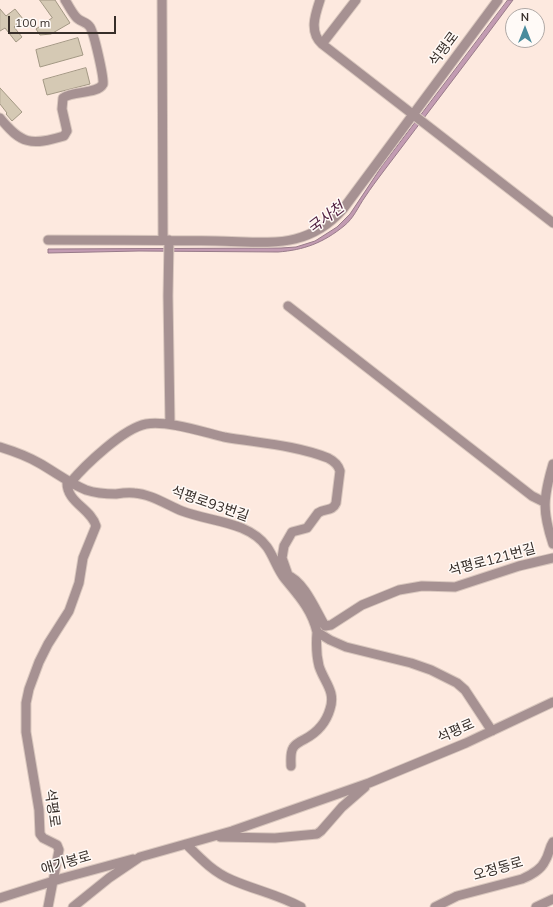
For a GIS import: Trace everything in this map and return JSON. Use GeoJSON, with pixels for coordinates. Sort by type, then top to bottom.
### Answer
{"type":"FeatureCollection","features":[{"type":"Feature","properties":{"kind":"street"},"geometry":{"type":"LineString","coordinates":[[0,118],[14,134],[26,141],[35,142],[64,136],[67,131],[62,109],[63,98],[71,94],[98,89],[103,84],[97,46],[91,28],[89,25],[76,18],[65,0]]}},
{"type":"Feature","properties":{"kind":"street"},"geometry":{"type":"LineString","coordinates":[[162,0],[167,241],[169,255],[170,424]]}},
{"type":"Feature","properties":{"kind":"street"},"geometry":{"type":"LineString","coordinates":[[320,0],[314,27],[317,39],[322,44],[553,223]]}},
{"type":"Feature","properties":{"kind":"street"},"geometry":{"type":"LineString","coordinates":[[322,44],[356,0]]}},
{"type":"Feature","properties":{"kind":"street","name":"석평로"},"geometry":{"type":"LineString","coordinates":[[48,240],[273,242],[295,239],[319,230],[329,223],[343,208],[498,0]]}},
{"type":"Feature","properties":{"kind":"street"},"geometry":{"type":"LineString","coordinates":[[288,306],[532,496],[544,502]]}},
{"type":"Feature","properties":{"kind":"street"},"geometry":{"type":"LineString","coordinates":[[69,482],[122,435],[147,423],[170,424],[208,434],[304,451],[329,459],[339,466],[340,477],[334,507],[318,513],[307,528],[292,532],[282,552],[286,576]]}},
{"type":"Feature","properties":{"kind":"street","name":"석평로93번길"},"geometry":{"type":"LineString","coordinates":[[0,447],[29,457],[69,482],[88,490],[102,493],[134,493],[145,495],[194,515],[242,528],[259,539],[267,547],[318,625]]}},
{"type":"Feature","properties":{"kind":"street"},"geometry":{"type":"LineString","coordinates":[[553,464],[548,479],[544,502],[546,524],[553,544]]}},
{"type":"Feature","properties":{"kind":"street","name":"석평로"},"geometry":{"type":"LineString","coordinates":[[48,907],[59,850],[57,845],[43,838],[40,834],[40,810],[26,732],[26,703],[38,662],[69,611],[79,583],[83,558],[96,526],[94,519],[72,499],[68,493],[69,482]]}},
{"type":"Feature","properties":{"kind":"street","name":"석평로121번길"},"geometry":{"type":"LineString","coordinates":[[318,625],[331,625],[362,605],[399,590],[422,586],[455,587],[519,566],[553,558]]}},
{"type":"Feature","properties":{"kind":"street"},"geometry":{"type":"LineString","coordinates":[[318,625],[330,640],[346,647],[411,663],[431,670],[457,683],[465,690],[492,731]]}},
{"type":"Feature","properties":{"kind":"street"},"geometry":{"type":"LineString","coordinates":[[291,766],[291,752],[293,746],[319,729],[330,708],[332,696],[331,690],[324,679],[316,654],[315,647],[318,625]]}},
{"type":"Feature","properties":{"kind":"street","name":"석평로"},"geometry":{"type":"LineString","coordinates":[[73,907],[109,878],[140,857],[212,836],[369,783],[466,743],[553,702]]}},
{"type":"Feature","properties":{"kind":"street","name":"석평로"},"geometry":{"type":"LineString","coordinates":[[212,836],[275,838],[312,836],[322,831],[342,807],[369,783]]}},
{"type":"Feature","properties":{"kind":"street","name":"오정동로"},"geometry":{"type":"LineString","coordinates":[[435,907],[457,896],[522,879],[531,875],[538,870],[545,861],[550,845],[553,842]]}},
{"type":"Feature","properties":{"kind":"street"},"geometry":{"type":"LineString","coordinates":[[186,844],[202,860],[231,879],[290,901],[301,907]]}},
{"type":"Feature","properties":{"kind":"street","name":"애기봉로"},"geometry":{"type":"LineString","coordinates":[[0,898],[53,881],[140,857]]}},
{"type":"Feature","properties":{"kind":"street"},"geometry":{"type":"LineString","coordinates":[[536,907],[553,899]]}},
{"type":"Feature","properties":{"kind":"shaded area"},"geometry":{"type":"Polygon","coordinates":[[[508,0],[513,0],[507,8],[505,8],[505,11],[376,181],[351,220],[336,232],[321,241],[313,245],[278,252],[139,251],[48,253],[48,249],[296,247],[315,241],[337,227],[350,214],[382,166],[508,0]]]}},
{"type":"Feature","properties":{"kind":"building"},"geometry":{"type":"Polygon","coordinates":[[[40,0],[55,0],[70,23],[51,34],[40,35],[36,29],[52,18],[40,0]]]}},
{"type":"Feature","properties":{"kind":"building"},"geometry":{"type":"Polygon","coordinates":[[[0,9],[6,16],[15,9],[23,19],[14,27],[22,37],[16,42],[5,28],[0,31],[0,9]]]}},
{"type":"Feature","properties":{"kind":"building"},"geometry":{"type":"Polygon","coordinates":[[[78,38],[83,55],[40,67],[36,50],[78,38]]]}},
{"type":"Feature","properties":{"kind":"building"},"geometry":{"type":"Polygon","coordinates":[[[86,68],[90,84],[47,95],[43,80],[86,68]]]}},
{"type":"Feature","properties":{"kind":"building"},"geometry":{"type":"Polygon","coordinates":[[[0,88],[22,112],[12,121],[0,104],[0,88]]]}},
{"type":"Feature","properties":{"kind":"water label","name":"국사천"},"geometry":{"type":"Point","coordinates":[326,218]}}]}
